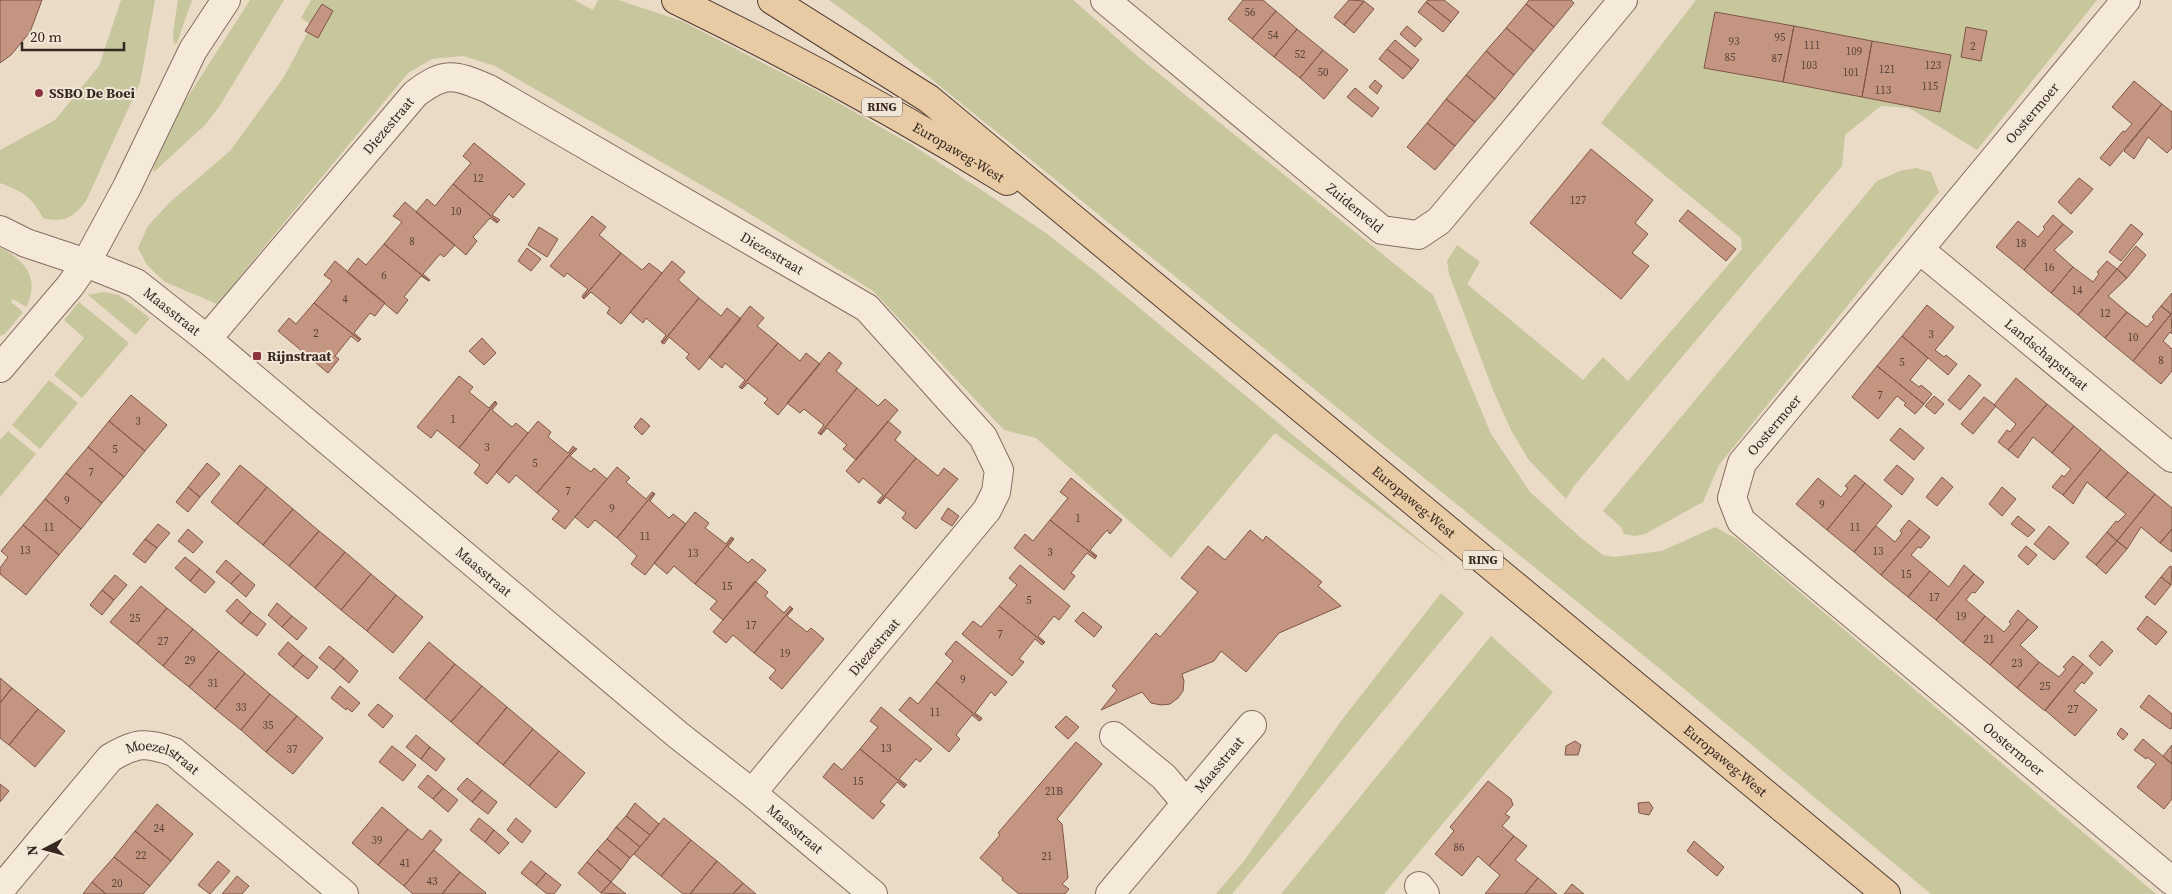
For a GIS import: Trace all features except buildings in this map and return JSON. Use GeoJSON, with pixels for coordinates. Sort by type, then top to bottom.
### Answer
{"type":"FeatureCollection","features":[{"type":"Feature","properties":{"kind":"main road","name":"Europaweg-West"},"geometry":{"type":"LineString","coordinates":[[676,0],[786,56],[931,134],[1080,226]]}},
{"type":"Feature","properties":{"kind":"main road","name":"Europaweg-West"},"geometry":{"type":"LineString","coordinates":[[772,0],[928,99],[1886,894]]}},
{"type":"Feature","properties":{"kind":"street"},"geometry":{"type":"LineString","coordinates":[[193,50],[207,0]]}},
{"type":"Feature","properties":{"kind":"street"},"geometry":{"type":"LineString","coordinates":[[0,368],[70,286],[86,262],[127,187],[193,50],[226,0]]}},
{"type":"Feature","properties":{"kind":"street","name":"Zuidenveld"},"geometry":{"type":"LineString","coordinates":[[1105,0],[1382,230],[1418,235],[1439,221],[1623,0]]}},
{"type":"Feature","properties":{"kind":"street","name":"Oostermoer"},"geometry":{"type":"LineString","coordinates":[[2126,0],[1742,463],[1732,498],[1741,521],[2172,881]]}},
{"type":"Feature","properties":{"kind":"street","name":"Diezestraat"},"geometry":{"type":"LineString","coordinates":[[207,339],[415,94],[433,80],[457,76],[489,89],[867,308],[982,437],[999,470],[996,492],[987,510],[752,793]]}},
{"type":"Feature","properties":{"kind":"street","name":"Maasstraat"},"geometry":{"type":"LineString","coordinates":[[0,230],[26,243],[86,262],[136,283],[207,339],[678,735],[752,793],[873,894]]}},
{"type":"Feature","properties":{"kind":"street","name":"Landschapstraat"},"geometry":{"type":"LineString","coordinates":[[1920,250],[2169,450]]}},
{"type":"Feature","properties":{"kind":"street","name":"Maasstraat"},"geometry":{"type":"LineString","coordinates":[[1110,894],[1252,725]]}},
{"type":"Feature","properties":{"kind":"street","name":"Maasstraat"},"geometry":{"type":"LineString","coordinates":[[1114,736],[1164,777],[1186,803]]}},
{"type":"Feature","properties":{"kind":"street","name":"Moezelstraat"},"geometry":{"type":"LineString","coordinates":[[0,890],[110,758],[125,749],[150,744],[174,752],[344,894]]}},
{"type":"Feature","properties":{"kind":"green space"},"geometry":{"type":"Polygon","coordinates":[[[121,0],[155,0],[140,83],[86,201],[77,212],[68,218],[57,220],[43,218],[30,199],[15,189],[0,183],[0,150],[55,120],[99,66],[121,0]]]}},
{"type":"Feature","properties":{"kind":"green space"},"geometry":{"type":"Polygon","coordinates":[[[178,0],[192,0],[177,43],[174,44],[173,32],[178,0]]]}},
{"type":"Feature","properties":{"kind":"green space"},"geometry":{"type":"Polygon","coordinates":[[[250,0],[284,0],[219,107],[205,125],[154,172],[153,168],[180,109],[250,0]]]}},
{"type":"Feature","properties":{"kind":"green space"},"geometry":{"type":"Polygon","coordinates":[[[311,0],[574,0],[593,10],[598,0],[618,0],[682,21],[825,95],[912,145],[1046,233],[1096,272],[1449,564],[1275,433],[1171,558],[1036,438],[1004,430],[873,291],[736,205],[495,66],[463,56],[432,59],[408,73],[217,304],[165,282],[147,265],[138,248],[148,226],[170,202],[230,151],[284,77],[322,5],[310,24],[301,18],[311,0]]]}},
{"type":"Feature","properties":{"kind":"green space"},"geometry":{"type":"Polygon","coordinates":[[[829,0],[1073,0],[1142,60],[1433,295],[1491,434],[1530,492],[1581,538],[1603,555],[1614,557],[1662,551],[1715,527],[1737,539],[2156,894],[1931,894],[1659,668],[873,32],[829,0]]]}},
{"type":"Feature","properties":{"kind":"green space"},"geometry":{"type":"Polygon","coordinates":[[[1696,0],[2097,0],[1977,150],[1909,108],[1881,106],[1845,135],[1842,166],[1574,486],[1566,499],[1528,459],[1511,430],[1493,390],[1449,274],[1447,261],[1457,245],[1480,262],[1467,284],[1583,380],[1603,357],[1628,381],[1742,249],[1741,238],[1601,123],[1696,0]]]}},
{"type":"Feature","properties":{"kind":"green space"},"geometry":{"type":"Polygon","coordinates":[[[1916,168],[1931,172],[1939,192],[1719,465],[1703,502],[1645,534],[1635,536],[1624,534],[1621,527],[1603,511],[1877,181],[1900,171],[1916,168]]]}},
{"type":"Feature","properties":{"kind":"green space"},"geometry":{"type":"Polygon","coordinates":[[[0,247],[23,264],[28,271],[32,287],[26,307],[13,299],[11,302],[23,312],[5,334],[0,336],[0,247]]]}},
{"type":"Feature","properties":{"kind":"green space"},"geometry":{"type":"Polygon","coordinates":[[[103,292],[119,295],[150,318],[136,335],[88,295],[103,292]]]}},
{"type":"Feature","properties":{"kind":"green space"},"geometry":{"type":"Polygon","coordinates":[[[79,302],[129,343],[82,398],[54,375],[84,338],[64,320],[79,302]]]}},
{"type":"Feature","properties":{"kind":"green space"},"geometry":{"type":"Polygon","coordinates":[[[49,380],[78,403],[40,449],[12,425],[49,380]]]}},
{"type":"Feature","properties":{"kind":"green space"},"geometry":{"type":"Polygon","coordinates":[[[8,431],[36,454],[0,497],[0,440],[8,431]]]}},
{"type":"Feature","properties":{"kind":"green space"},"geometry":{"type":"Polygon","coordinates":[[[1441,593],[1464,613],[1232,894],[1216,894],[1244,861],[1341,721],[1441,593]]]}},
{"type":"Feature","properties":{"kind":"green space"},"geometry":{"type":"Polygon","coordinates":[[[1491,636],[1553,692],[1384,894],[1281,894],[1491,636]]]}},
{"type":"Feature","properties":{"kind":"place","name":"SSBO De Boei"},"geometry":{"type":"Point","coordinates":[39,93]}},
{"type":"Feature","properties":{"kind":"place","name":"Rijnstraat"},"geometry":{"type":"Point","coordinates":[257,356]}}]}
